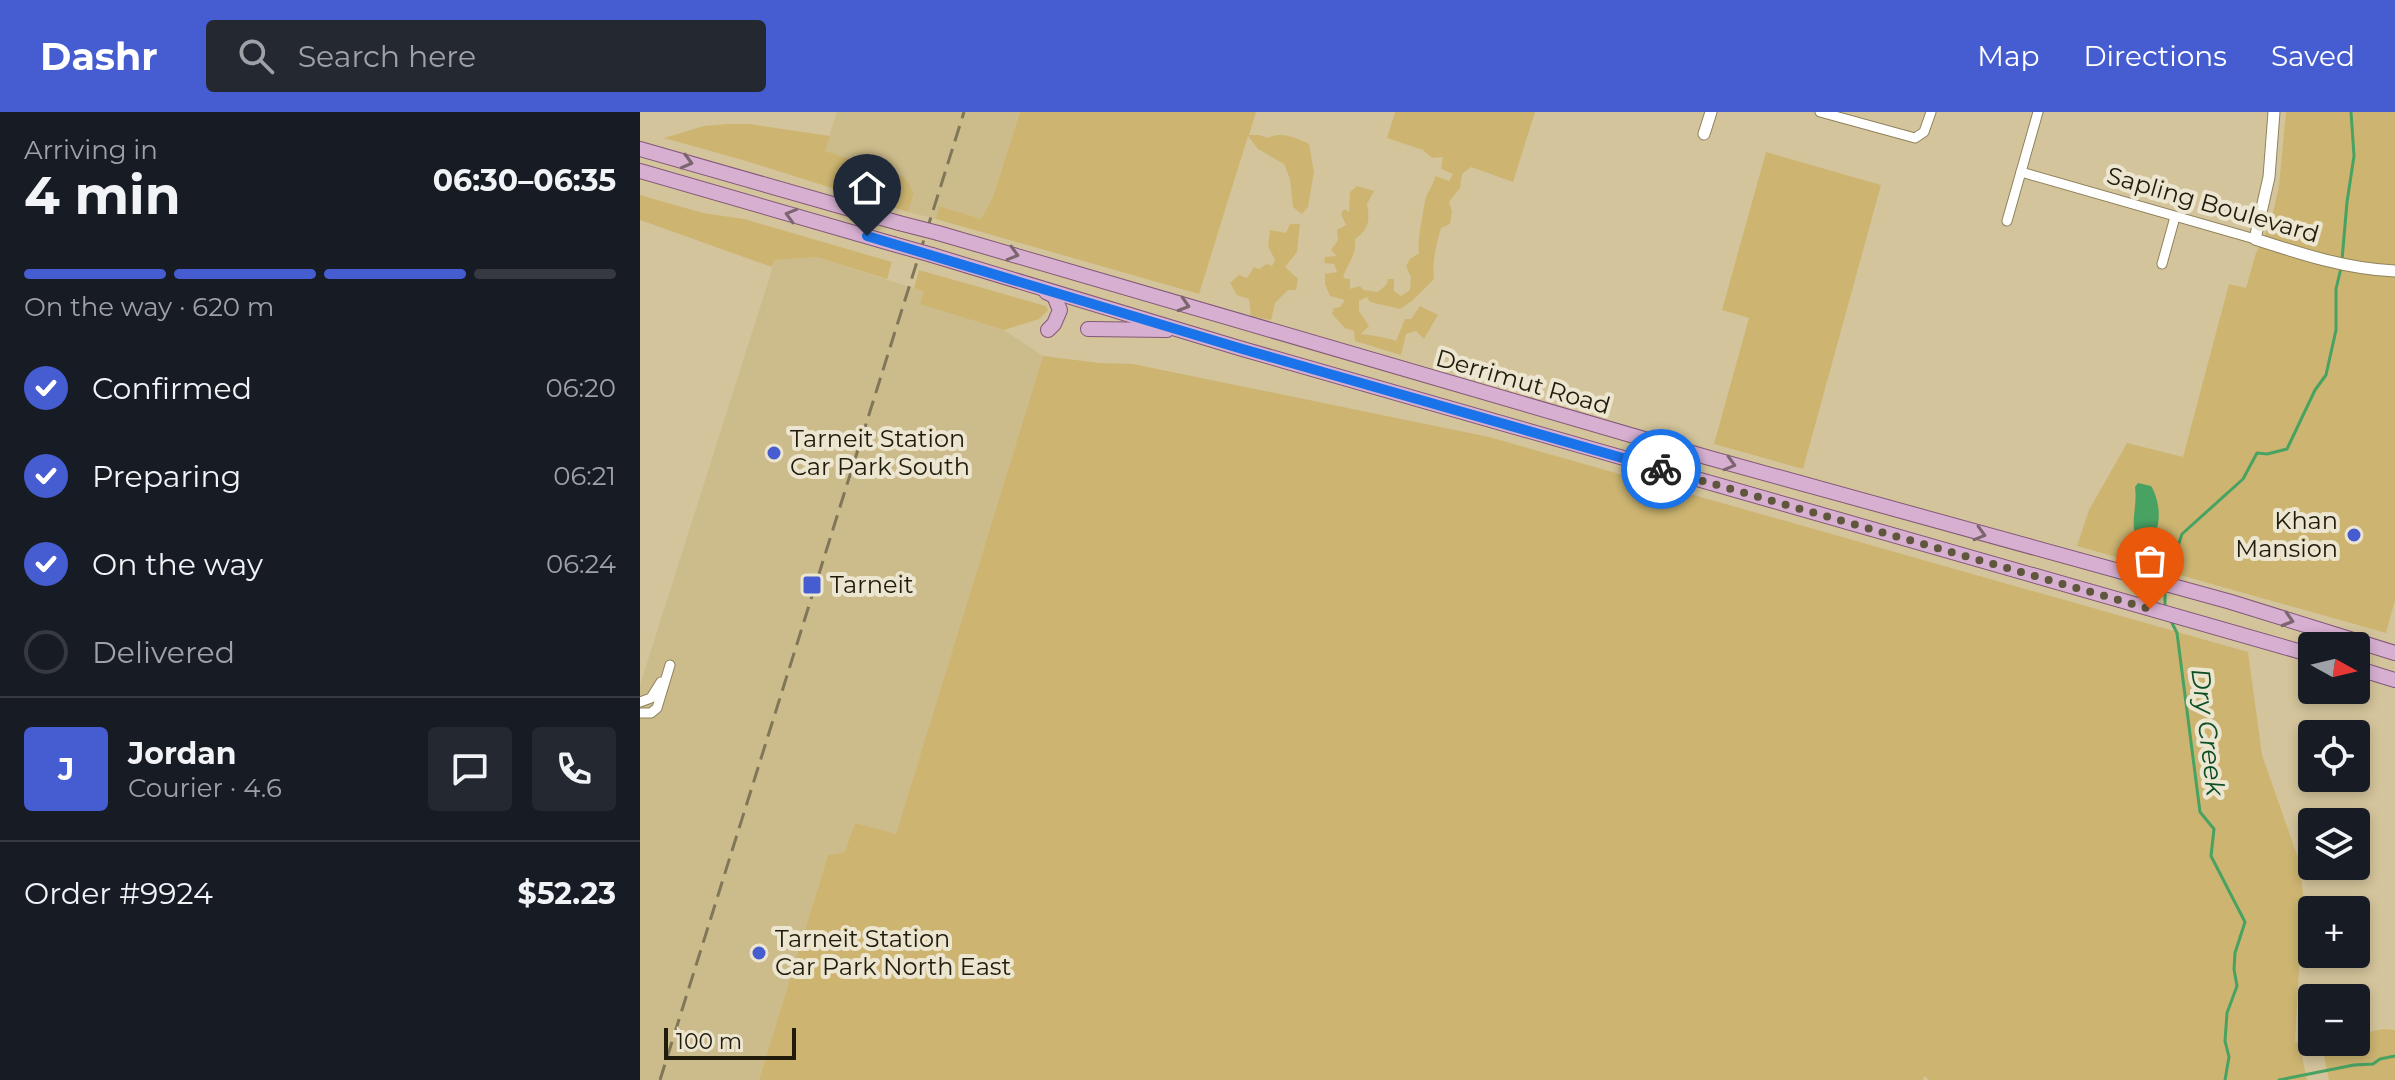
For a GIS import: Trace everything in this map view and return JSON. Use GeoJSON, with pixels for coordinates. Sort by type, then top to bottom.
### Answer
{"type":"FeatureCollection","features":[{"type":"Feature","properties":{"kind":"main road","name":"Derrimut Road"},"geometry":{"type":"LineString","coordinates":[[640,149],[1110,282],[1250,326],[1660,444],[2213,598],[2395,653]]}},
{"type":"Feature","properties":{"kind":"main road","name":"Derrimut Road"},"geometry":{"type":"LineString","coordinates":[[642,172],[1179,330],[2298,651]]}},
{"type":"Feature","properties":{"kind":"main road"},"geometry":{"type":"LineString","coordinates":[[1100,306],[1110,282]]}},
{"type":"Feature","properties":{"kind":"main road"},"geometry":{"type":"LineString","coordinates":[[1039,288],[1054,296],[1059,306],[1054,324],[1048,330]]}},
{"type":"Feature","properties":{"kind":"main road"},"geometry":{"type":"LineString","coordinates":[[1088,329],[1179,330]]}},
{"type":"Feature","properties":{"kind":"main road"},"geometry":{"type":"LineString","coordinates":[[2370,672],[2395,680]]}},
{"type":"Feature","properties":{"kind":"street"},"geometry":{"type":"LineString","coordinates":[[1704,134],[1711,112]]}},
{"type":"Feature","properties":{"kind":"street"},"geometry":{"type":"LineString","coordinates":[[1820,112],[1915,138],[1924,132],[1931,112]]}},
{"type":"Feature","properties":{"kind":"street"},"geometry":{"type":"LineString","coordinates":[[2007,221],[2038,112]]}},
{"type":"Feature","properties":{"kind":"street"},"geometry":{"type":"LineString","coordinates":[[2255,239],[2269,177],[2274,112]]}},
{"type":"Feature","properties":{"kind":"street","name":"Sapling Boulevard"},"geometry":{"type":"LineString","coordinates":[[2021,172],[2317,259],[2365,269],[2395,271]]}},
{"type":"Feature","properties":{"kind":"street"},"geometry":{"type":"LineString","coordinates":[[2162,264],[2175,217]]}},
{"type":"Feature","properties":{"kind":"street"},"geometry":{"type":"LineString","coordinates":[[640,702],[656,693],[670,665],[657,708],[651,713],[640,713]]}},
{"type":"Feature","properties":{"kind":"shaded area"},"geometry":{"type":"Polygon","coordinates":[[[837,112],[1020,112],[993,197],[981,220],[940,206],[936,219],[908,212],[914,193],[824,151],[837,112]]]}},
{"type":"Feature","properties":{"kind":"shaded area"},"geometry":{"type":"Polygon","coordinates":[[[1020,112],[1256,112],[1249,135],[1268,138],[1284,135],[1309,144],[1314,172],[1308,207],[1302,214],[1293,207],[1290,179],[1284,164],[1258,149],[1248,136],[1199,294],[936,219],[939,206],[981,219],[993,197],[1020,112]]]}},
{"type":"Feature","properties":{"kind":"shaded area"},"geometry":{"type":"Polygon","coordinates":[[[1395,112],[1535,112],[1513,182],[1471,167],[1462,174],[1460,188],[1449,202],[1452,211],[1450,224],[1441,228],[1439,234],[1434,279],[1400,309],[1370,302],[1367,297],[1359,301],[1359,311],[1369,326],[1361,334],[1396,341],[1405,319],[1411,319],[1420,306],[1438,315],[1424,339],[1416,331],[1406,334],[1401,355],[1355,341],[1354,331],[1345,328],[1332,314],[1334,308],[1340,307],[1345,300],[1330,296],[1325,274],[1337,272],[1334,264],[1324,263],[1325,257],[1337,256],[1331,250],[1338,240],[1337,230],[1346,225],[1341,214],[1344,209],[1349,212],[1350,192],[1357,186],[1374,191],[1367,204],[1367,224],[1355,239],[1353,255],[1343,278],[1350,279],[1350,289],[1360,286],[1364,290],[1378,292],[1388,279],[1394,279],[1394,291],[1401,296],[1410,290],[1411,277],[1406,266],[1419,253],[1426,197],[1435,176],[1449,181],[1453,174],[1441,169],[1443,157],[1432,158],[1423,150],[1387,138],[1395,112]]]}},
{"type":"Feature","properties":{"kind":"shaded area"},"geometry":{"type":"Polygon","coordinates":[[[2286,112],[2395,112],[2395,600],[2386,633],[2077,546],[2089,510],[2127,443],[2183,457],[2229,284],[2246,288],[2256,253],[2271,222],[2279,186],[2286,112]]]}},
{"type":"Feature","properties":{"kind":"shaded area"},"geometry":{"type":"Polygon","coordinates":[[[749,124],[830,136],[825,151],[904,177],[914,193],[908,212],[664,138],[704,126],[749,124]]]}},
{"type":"Feature","properties":{"kind":"shaded area"},"geometry":{"type":"Polygon","coordinates":[[[1766,152],[1881,185],[1803,469],[1714,444],[1749,318],[1722,310],[1766,152]]]}},
{"type":"Feature","properties":{"kind":"shaded area"},"geometry":{"type":"Polygon","coordinates":[[[640,195],[703,213],[744,219],[892,262],[887,279],[817,257],[775,260],[772,267],[640,220],[640,195]]]}},
{"type":"Feature","properties":{"kind":"shaded area"},"geometry":{"type":"Polygon","coordinates":[[[1290,224],[1300,224],[1297,252],[1285,267],[1298,279],[1296,290],[1288,290],[1275,303],[1271,320],[1251,316],[1249,299],[1237,295],[1230,283],[1239,275],[1247,278],[1254,267],[1272,266],[1275,260],[1268,246],[1270,230],[1286,233],[1290,224]]]}},
{"type":"Feature","properties":{"kind":"shaded area"},"geometry":{"type":"Polygon","coordinates":[[[817,257],[925,292],[921,304],[1004,330],[1043,356],[896,835],[828,855],[759,1080],[640,1080],[640,685],[775,260],[817,257]]]}},
{"type":"Feature","properties":{"kind":"shaded area"},"geometry":{"type":"Polygon","coordinates":[[[919,270],[1046,306],[1048,310],[1039,319],[1004,330],[920,304],[924,292],[914,288],[919,270]]]}},
{"type":"Feature","properties":{"kind":"shaded area"},"geometry":{"type":"Polygon","coordinates":[[[1043,356],[1133,364],[1489,437],[2248,652],[2262,755],[2298,858],[2298,880],[2301,880],[2303,896],[2298,896],[2299,968],[2295,1042],[2298,1042],[2298,1056],[2302,1056],[2307,1080],[1929,1080],[1924,1076],[1923,1080],[759,1080],[828,855],[845,852],[855,823],[896,834],[1043,356]]]}},
{"type":"Feature","properties":{"kind":"shaded area"},"geometry":{"type":"Polygon","coordinates":[[[2138,483],[2151,486],[2159,511],[2153,537],[2139,544],[2134,524],[2135,487],[2138,483]]]}},
{"type":"Feature","properties":{"kind":"shaded area"},"geometry":{"type":"Polygon","coordinates":[[[2395,1030],[2395,1080],[2329,1080],[2324,1056],[2370,1056],[2370,1032],[2395,1030]]]}},
{"type":"Feature","properties":{"kind":"waterway","name":"Dry Creek"},"geometry":{"type":"LineString","coordinates":[[2342,260],[2354,156],[2351,112]]}},
{"type":"Feature","properties":{"kind":"waterway","name":"Dry Creek"},"geometry":{"type":"LineString","coordinates":[[2166,581],[2182,534],[2243,479],[2257,453],[2287,449],[2315,390],[2326,375],[2336,330],[2336,289],[2341,268]]}},
{"type":"Feature","properties":{"kind":"waterway","name":"Dry Creek"},"geometry":{"type":"LineString","coordinates":[[2165,588],[2165,608]]}},
{"type":"Feature","properties":{"kind":"waterway","name":"Dry Creek"},"geometry":{"type":"LineString","coordinates":[[2170,619],[2177,633],[2200,812],[2214,829],[2211,856],[2245,922],[2235,953],[2237,986],[2227,1013],[2225,1041],[2229,1057],[2225,1080]]}},
{"type":"Feature","properties":{"kind":"waterway"},"geometry":{"type":"LineString","coordinates":[[2279,1080],[2373,1064],[2395,1056]]}},
{"type":"Feature","properties":{"kind":"railway"},"geometry":{"type":"LineString","coordinates":[[660,1080],[964,112]]}},
{"type":"Feature","properties":{"kind":"way so far"},"geometry":{"type":"LineString","coordinates":[[1661,469],[2150,609]]}},
{"type":"Feature","properties":{"kind":"place","name":"Tarneit Station Car Park South"},"geometry":{"type":"Point","coordinates":[774,453]}},
{"type":"Feature","properties":{"kind":"place","name":"Khan Mansion"},"geometry":{"type":"Point","coordinates":[2354,535]}},
{"type":"Feature","properties":{"kind":"place","name":"Tarneit"},"geometry":{"type":"Point","coordinates":[812,585]}},
{"type":"Feature","properties":{"kind":"place","name":"Tarneit Station Car Park North East"},"geometry":{"type":"Point","coordinates":[759,953]}},
{"type":"Feature","properties":{"kind":"route"},"geometry":{"type":"LineString","coordinates":[[867,236],[1239,348],[1661,469]]}}]}
